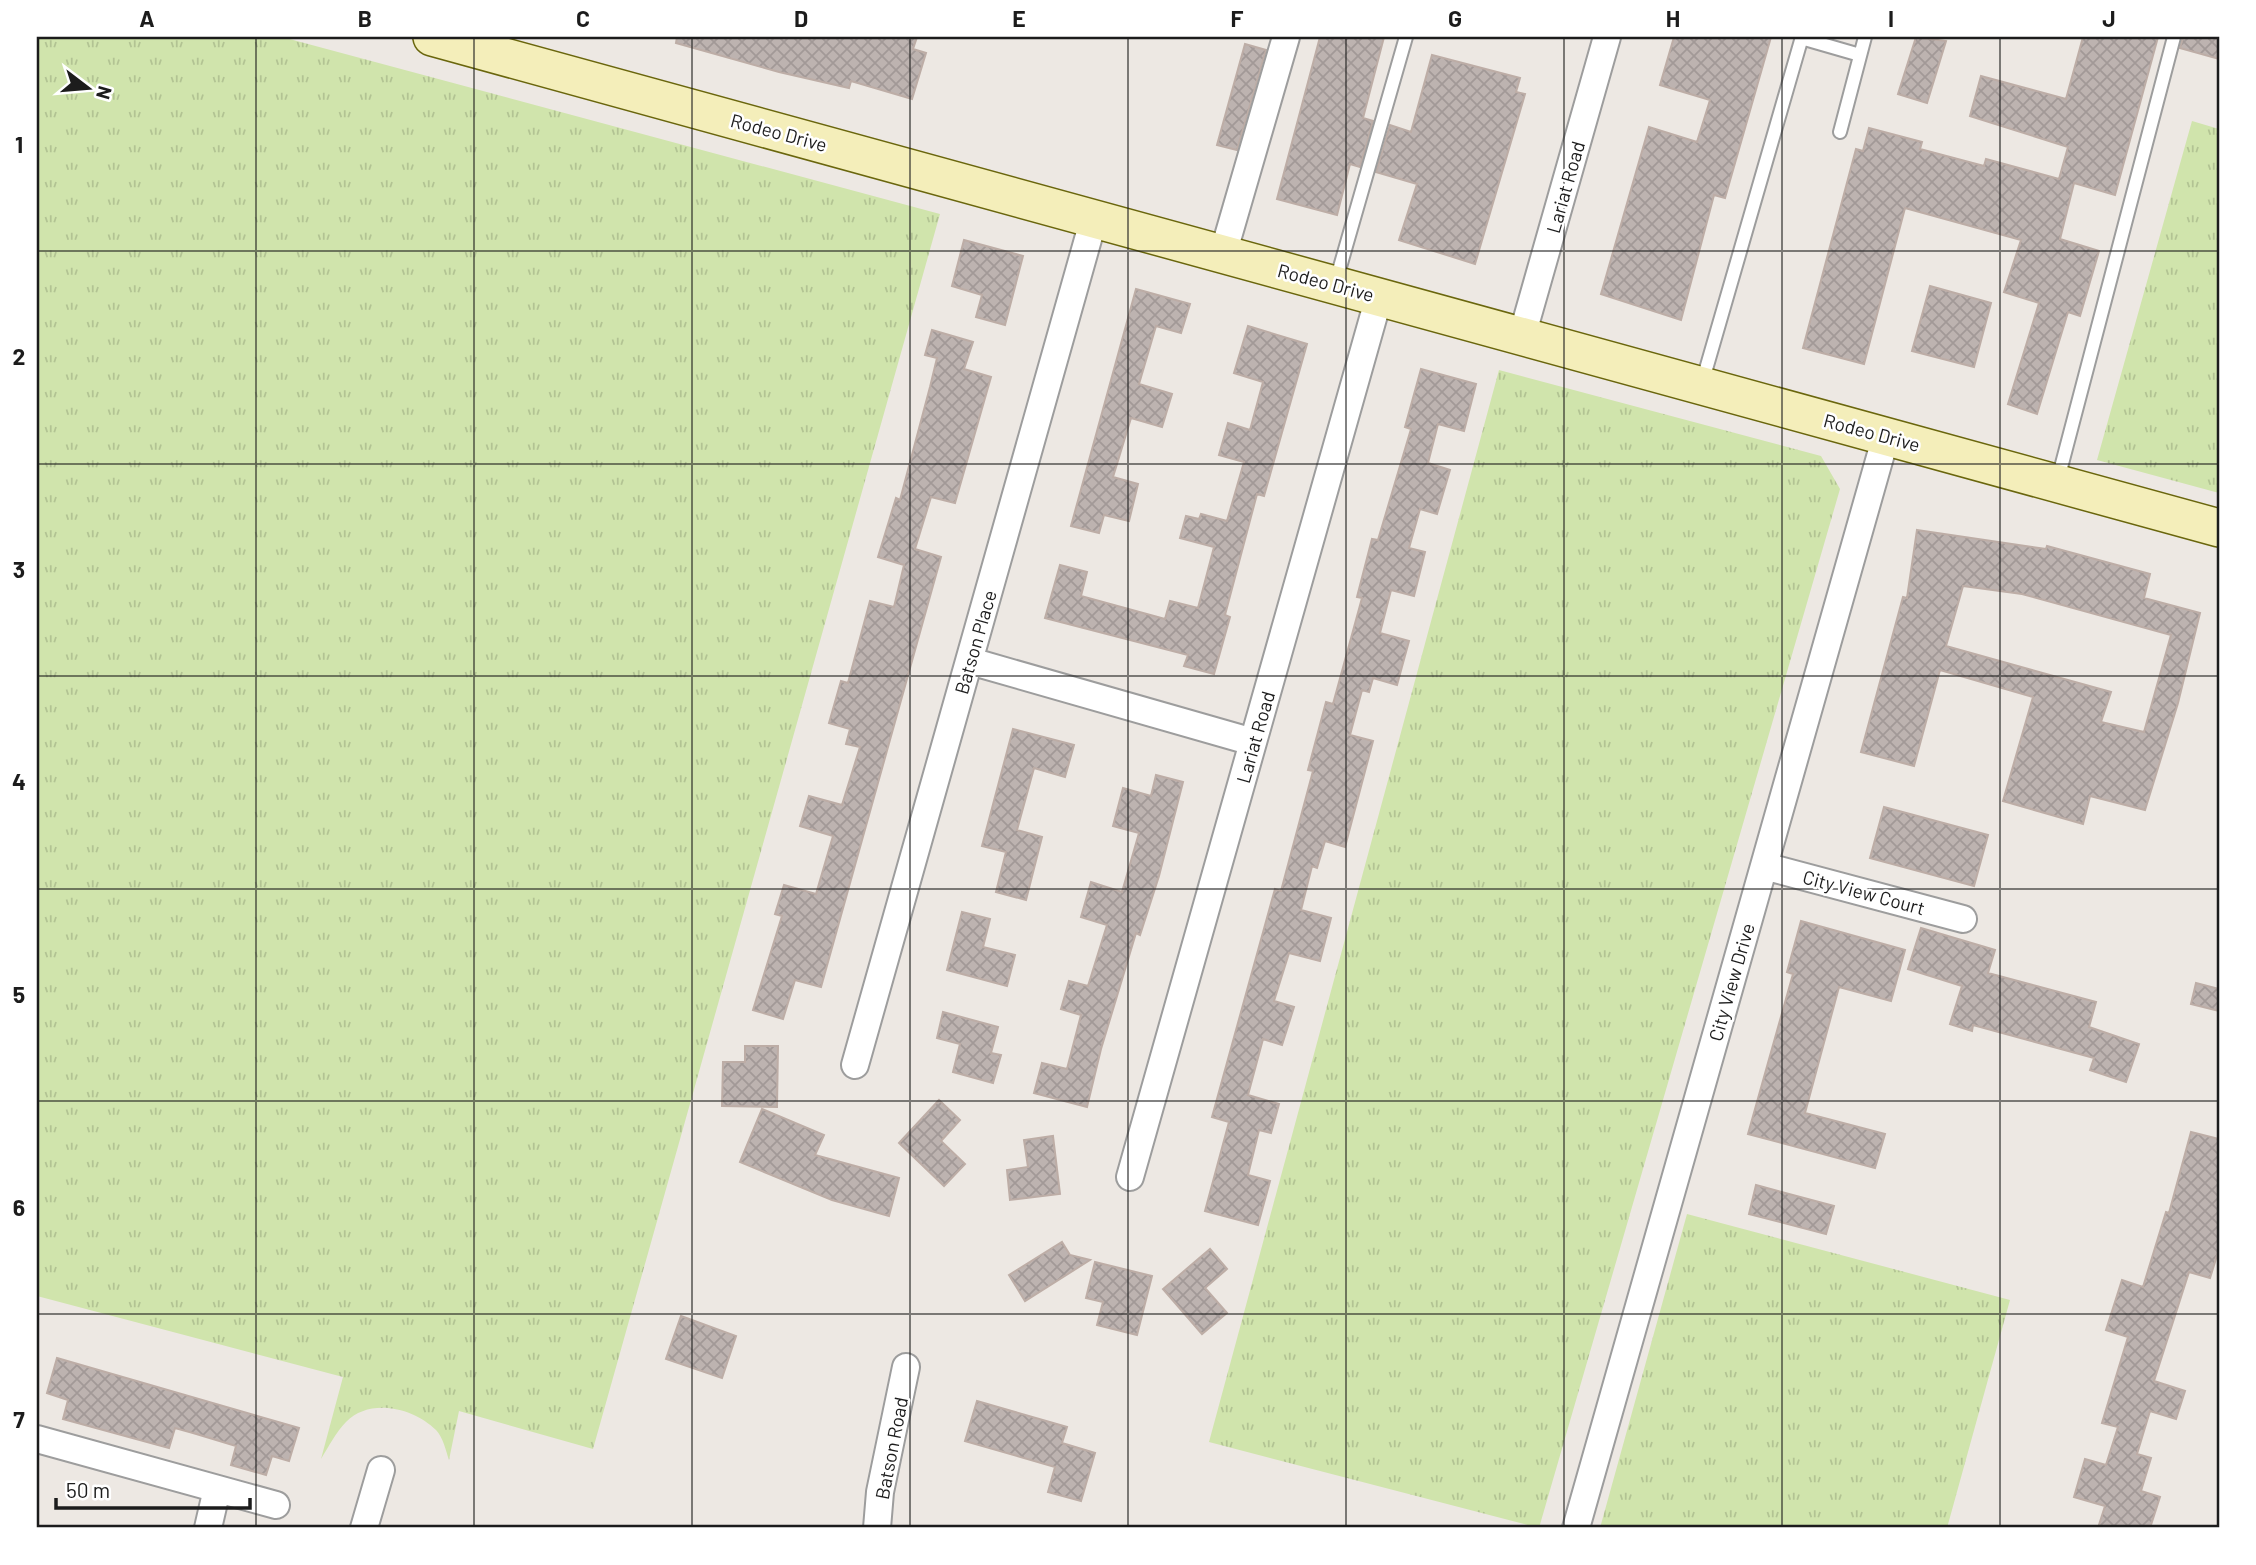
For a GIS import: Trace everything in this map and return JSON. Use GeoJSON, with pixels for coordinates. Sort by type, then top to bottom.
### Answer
{"type":"FeatureCollection","features":[{"type":"Feature","properties":{"kind":"street","name":"Rodeo Drive"},"geometry":{"type":"LineString","coordinates":[[432,37],[498,46],[1094,218],[2219,528]]}},
{"type":"Feature","properties":{"kind":"street"},"geometry":{"type":"LineString","coordinates":[[1223,254],[1286,37]]}},
{"type":"Feature","properties":{"kind":"street","name":"Lariat Road"},"geometry":{"type":"LineString","coordinates":[[1522,336],[1607,37]]}},
{"type":"Feature","properties":{"kind":"street","name":"Batson Place"},"geometry":{"type":"LineString","coordinates":[[855,1065],[1094,218]]}},
{"type":"Feature","properties":{"kind":"street","name":"Lariat Road"},"geometry":{"type":"LineString","coordinates":[[1130,1177],[1379,297]]}},
{"type":"Feature","properties":{"kind":"street","name":"City View Drive"},"geometry":{"type":"LineString","coordinates":[[1576,1528],[1886,436]]}},
{"type":"Feature","properties":{"kind":"street"},"geometry":{"type":"LineString","coordinates":[[970,661],[1253,742]]}},
{"type":"Feature","properties":{"kind":"street","name":"City View Court"},"geometry":{"type":"LineString","coordinates":[[1764,866],[1963,919]]}},
{"type":"Feature","properties":{"kind":"street","name":"Batson Road"},"geometry":{"type":"LineString","coordinates":[[877,1528],[880,1492],[906,1367]]}},
{"type":"Feature","properties":{"kind":"street"},"geometry":{"type":"LineString","coordinates":[[38,1443],[276,1505]]}},
{"type":"Feature","properties":{"kind":"street"},"geometry":{"type":"LineString","coordinates":[[364,1528],[381,1470]]}},
{"type":"Feature","properties":{"kind":"street"},"geometry":{"type":"LineString","coordinates":[[208,1528],[217,1489]]}},
{"type":"Feature","properties":{"kind":"lane"},"geometry":{"type":"LineString","coordinates":[[1335,285],[1406,37]]}},
{"type":"Feature","properties":{"kind":"lane"},"geometry":{"type":"LineString","coordinates":[[1840,132],[1865,37]]}},
{"type":"Feature","properties":{"kind":"lane"},"geometry":{"type":"LineString","coordinates":[[2057,483],[2174,37]]}},
{"type":"Feature","properties":{"kind":"lane"},"geometry":{"type":"LineString","coordinates":[[1702,386],[1801,38],[1860,55]]}},
{"type":"Feature","properties":{"kind":"green space"},"geometry":{"type":"Polygon","coordinates":[[[37,37],[282,37],[940,214],[593,1449],[459,1411],[449,1460],[441,1436],[427,1422],[404,1411],[379,1408],[356,1414],[346,1422],[321,1459],[343,1377],[37,1296],[37,37]]]}},
{"type":"Feature","properties":{"kind":"green space"},"geometry":{"type":"Polygon","coordinates":[[[2192,121],[2219,129],[2219,493],[2097,460],[2192,121]]]}},
{"type":"Feature","properties":{"kind":"green space"},"geometry":{"type":"Polygon","coordinates":[[[1499,370],[1821,456],[1840,489],[1539,1528],[1209,1442],[1499,370]]]}},
{"type":"Feature","properties":{"kind":"green space"},"geometry":{"type":"Polygon","coordinates":[[[1687,1214],[2010,1300],[1947,1528],[1600,1528],[1687,1214]]]}},
{"type":"Feature","properties":{"kind":"building"},"geometry":{"type":"Polygon","coordinates":[[[677,37],[917,37],[913,49],[926,53],[912,99],[851,81],[849,88],[779,72],[676,43],[677,37]]]}},
{"type":"Feature","properties":{"kind":"building"},"geometry":{"type":"Polygon","coordinates":[[[1320,37],[1384,37],[1363,118],[1373,121],[1360,167],[1350,164],[1337,215],[1277,199],[1320,37]]]}},
{"type":"Feature","properties":{"kind":"building"},"geometry":{"type":"Polygon","coordinates":[[[1674,37],[1771,37],[1725,198],[1714,195],[1681,320],[1601,294],[1649,127],[1697,142],[1710,100],[1660,85],[1674,37]]]}},
{"type":"Feature","properties":{"kind":"building"},"geometry":{"type":"Polygon","coordinates":[[[1916,37],[1946,41],[1927,103],[1898,94],[1916,37]]]}},
{"type":"Feature","properties":{"kind":"building"},"geometry":{"type":"Polygon","coordinates":[[[2083,37],[2158,37],[2115,195],[2074,183],[2060,239],[2099,251],[2080,316],[2068,312],[2037,414],[2008,404],[2039,303],[2004,292],[2021,240],[1905,208],[1864,364],[1803,348],[1856,149],[1863,151],[1869,128],[1922,142],[1920,149],[1984,166],[1986,159],[2059,179],[2068,147],[1970,116],[1981,76],[2066,99],[2083,37]]]}},
{"type":"Feature","properties":{"kind":"building"},"geometry":{"type":"Polygon","coordinates":[[[2183,37],[2219,37],[2219,59],[2180,48],[2183,37]]]}},
{"type":"Feature","properties":{"kind":"building"},"geometry":{"type":"Polygon","coordinates":[[[1245,44],[1266,50],[1237,150],[1217,145],[1245,44]]]}},
{"type":"Feature","properties":{"kind":"building"},"geometry":{"type":"Polygon","coordinates":[[[1432,55],[1520,78],[1516,92],[1525,94],[1475,264],[1399,240],[1417,184],[1376,172],[1390,125],[1411,132],[1432,55]]]}},
{"type":"Feature","properties":{"kind":"building"},"geometry":{"type":"Polygon","coordinates":[[[964,240],[1023,256],[1005,325],[976,317],[982,295],[952,286],[964,240]]]}},
{"type":"Feature","properties":{"kind":"building"},"geometry":{"type":"Polygon","coordinates":[[[1930,286],[1991,303],[1974,367],[1912,351],[1930,286]]]}},
{"type":"Feature","properties":{"kind":"building"},"geometry":{"type":"Polygon","coordinates":[[[1136,289],[1190,304],[1181,333],[1156,326],[1139,384],[1172,394],[1162,427],[1131,418],[1113,477],[1138,484],[1129,521],[1104,515],[1099,533],[1071,526],[1136,289]]]}},
{"type":"Feature","properties":{"kind":"building"},"geometry":{"type":"Polygon","coordinates":[[[1248,326],[1307,344],[1264,496],[1257,494],[1225,615],[1230,617],[1214,674],[1184,666],[1188,655],[1045,618],[1060,565],[1087,572],[1081,596],[1165,619],[1170,601],[1198,608],[1214,547],[1180,538],[1186,516],[1199,519],[1201,514],[1227,521],[1244,462],[1219,455],[1228,423],[1250,430],[1263,382],[1234,373],[1248,326]]]}},
{"type":"Feature","properties":{"kind":"building"},"geometry":{"type":"Polygon","coordinates":[[[932,330],[973,342],[964,369],[991,377],[955,503],[931,497],[915,549],[941,557],[821,987],[795,980],[783,1019],[753,1010],[782,916],[775,914],[784,885],[816,894],[833,836],[800,826],[809,796],[842,805],[860,747],[846,744],[850,729],[829,723],[841,681],[848,683],[870,601],[894,607],[904,565],[878,557],[896,498],[900,500],[937,358],[925,355],[932,330]]]}},
{"type":"Feature","properties":{"kind":"building"},"geometry":{"type":"Polygon","coordinates":[[[1421,369],[1476,384],[1464,431],[1438,424],[1428,463],[1450,470],[1437,514],[1420,509],[1409,548],[1425,552],[1414,596],[1391,590],[1380,633],[1409,641],[1397,685],[1373,678],[1369,692],[1362,690],[1350,735],[1373,741],[1345,847],[1325,841],[1317,868],[1312,866],[1301,910],[1331,918],[1320,961],[1289,953],[1274,1001],[1294,1007],[1282,1045],[1263,1039],[1248,1095],[1279,1104],[1271,1133],[1259,1130],[1248,1175],[1270,1181],[1258,1225],[1205,1211],[1229,1122],[1212,1117],[1275,889],[1281,891],[1313,771],[1308,770],[1326,702],[1333,704],[1362,598],[1357,597],[1372,539],[1378,540],[1411,429],[1405,427],[1421,369]]]}},
{"type":"Feature","properties":{"kind":"building"},"geometry":{"type":"Polygon","coordinates":[[[1917,530],[2046,549],[2047,546],[2150,574],[2144,598],[2200,613],[2178,703],[2145,810],[2090,796],[2083,824],[2003,801],[2033,697],[1940,670],[1914,766],[1861,752],[1903,597],[1907,598],[1917,530]],[[1963,586],[1946,646],[2111,692],[2101,722],[2144,732],[2171,635],[2022,594],[1963,586]]]}},
{"type":"Feature","properties":{"kind":"building"},"geometry":{"type":"Polygon","coordinates":[[[1013,729],[1074,745],[1065,777],[1034,768],[1017,830],[1042,837],[1026,900],[996,892],[1006,852],[982,846],[1013,729]]]}},
{"type":"Feature","properties":{"kind":"building"},"geometry":{"type":"Polygon","coordinates":[[[1156,775],[1183,782],[1159,876],[1140,935],[1136,933],[1101,1049],[1087,1107],[1034,1093],[1042,1063],[1067,1069],[1081,1015],[1061,1009],[1069,981],[1088,986],[1107,925],[1081,917],[1091,882],[1122,892],[1139,833],[1113,826],[1123,788],[1151,796],[1156,775]]]}},
{"type":"Feature","properties":{"kind":"building"},"geometry":{"type":"Polygon","coordinates":[[[1884,807],[1988,835],[1974,886],[1870,858],[1884,807]]]}},
{"type":"Feature","properties":{"kind":"building"},"geometry":{"type":"Polygon","coordinates":[[[962,912],[990,919],[983,947],[1015,955],[1007,986],[947,970],[962,912]]]}},
{"type":"Feature","properties":{"kind":"building"},"geometry":{"type":"Polygon","coordinates":[[[1801,921],[1905,950],[1891,1001],[1839,987],[1805,1113],[1885,1134],[1875,1168],[1748,1134],[1793,974],[1787,972],[1801,921]]]}},
{"type":"Feature","properties":{"kind":"building"},"geometry":{"type":"Polygon","coordinates":[[[1921,928],[1995,950],[1988,973],[2096,1002],[2089,1027],[2139,1044],[2126,1082],[2090,1070],[2094,1058],[1973,1025],[1972,1031],[1950,1024],[1962,986],[1908,969],[1921,928]]]}},
{"type":"Feature","properties":{"kind":"building"},"geometry":{"type":"Polygon","coordinates":[[[2196,983],[2219,989],[2219,1011],[2191,1004],[2196,983]]]}},
{"type":"Feature","properties":{"kind":"building"},"geometry":{"type":"Polygon","coordinates":[[[943,1012],[998,1027],[991,1053],[1001,1055],[993,1083],[953,1072],[960,1044],[937,1038],[943,1012]]]}},
{"type":"Feature","properties":{"kind":"building"},"geometry":{"type":"Polygon","coordinates":[[[745,1046],[778,1046],[777,1107],[722,1106],[723,1062],[745,1062],[745,1046]]]}},
{"type":"Feature","properties":{"kind":"building"},"geometry":{"type":"Polygon","coordinates":[[[939,1100],[960,1120],[941,1141],[965,1164],[944,1186],[899,1143],[939,1100]]]}},
{"type":"Feature","properties":{"kind":"building"},"geometry":{"type":"Polygon","coordinates":[[[762,1109],[824,1135],[815,1155],[899,1178],[889,1216],[832,1200],[740,1162],[762,1109]]]}},
{"type":"Feature","properties":{"kind":"building"},"geometry":{"type":"Polygon","coordinates":[[[2191,1132],[2219,1139],[2219,1249],[2210,1278],[2189,1272],[2154,1381],[2185,1391],[2176,1419],[2150,1411],[2137,1454],[2151,1458],[2141,1491],[2160,1497],[2150,1528],[2098,1528],[2105,1506],[2074,1497],[2085,1459],[2106,1465],[2118,1427],[2102,1423],[2128,1337],[2106,1330],[2122,1280],[2143,1287],[2166,1212],[2169,1213],[2191,1132]]]}},
{"type":"Feature","properties":{"kind":"building"},"geometry":{"type":"Polygon","coordinates":[[[1053,1136],[1060,1194],[1010,1200],[1007,1170],[1028,1167],[1024,1140],[1053,1136]]]}},
{"type":"Feature","properties":{"kind":"building"},"geometry":{"type":"Polygon","coordinates":[[[1756,1185],[1834,1206],[1826,1234],[1749,1214],[1756,1185]]]}},
{"type":"Feature","properties":{"kind":"building"},"geometry":{"type":"Polygon","coordinates":[[[1062,1242],[1070,1255],[1090,1260],[1025,1301],[1009,1275],[1062,1242]]]}},
{"type":"Feature","properties":{"kind":"building"},"geometry":{"type":"Polygon","coordinates":[[[1210,1249],[1227,1269],[1205,1288],[1227,1313],[1202,1334],[1163,1289],[1210,1249]]]}},
{"type":"Feature","properties":{"kind":"building"},"geometry":{"type":"Polygon","coordinates":[[[1095,1262],[1152,1276],[1137,1335],[1097,1325],[1103,1302],[1086,1298],[1095,1262]]]}},
{"type":"Feature","properties":{"kind":"building"},"geometry":{"type":"Polygon","coordinates":[[[681,1316],[736,1336],[722,1378],[666,1359],[681,1316]]]}},
{"type":"Feature","properties":{"kind":"building"},"geometry":{"type":"Polygon","coordinates":[[[57,1358],[299,1428],[289,1461],[272,1456],[266,1475],[231,1465],[236,1446],[175,1428],[169,1448],[63,1419],[68,1400],[47,1393],[57,1358]]]}},
{"type":"Feature","properties":{"kind":"building"},"geometry":{"type":"Polygon","coordinates":[[[977,1401],[1067,1427],[1062,1443],[1095,1453],[1081,1501],[1048,1492],[1055,1467],[965,1441],[977,1401]]]}}]}
